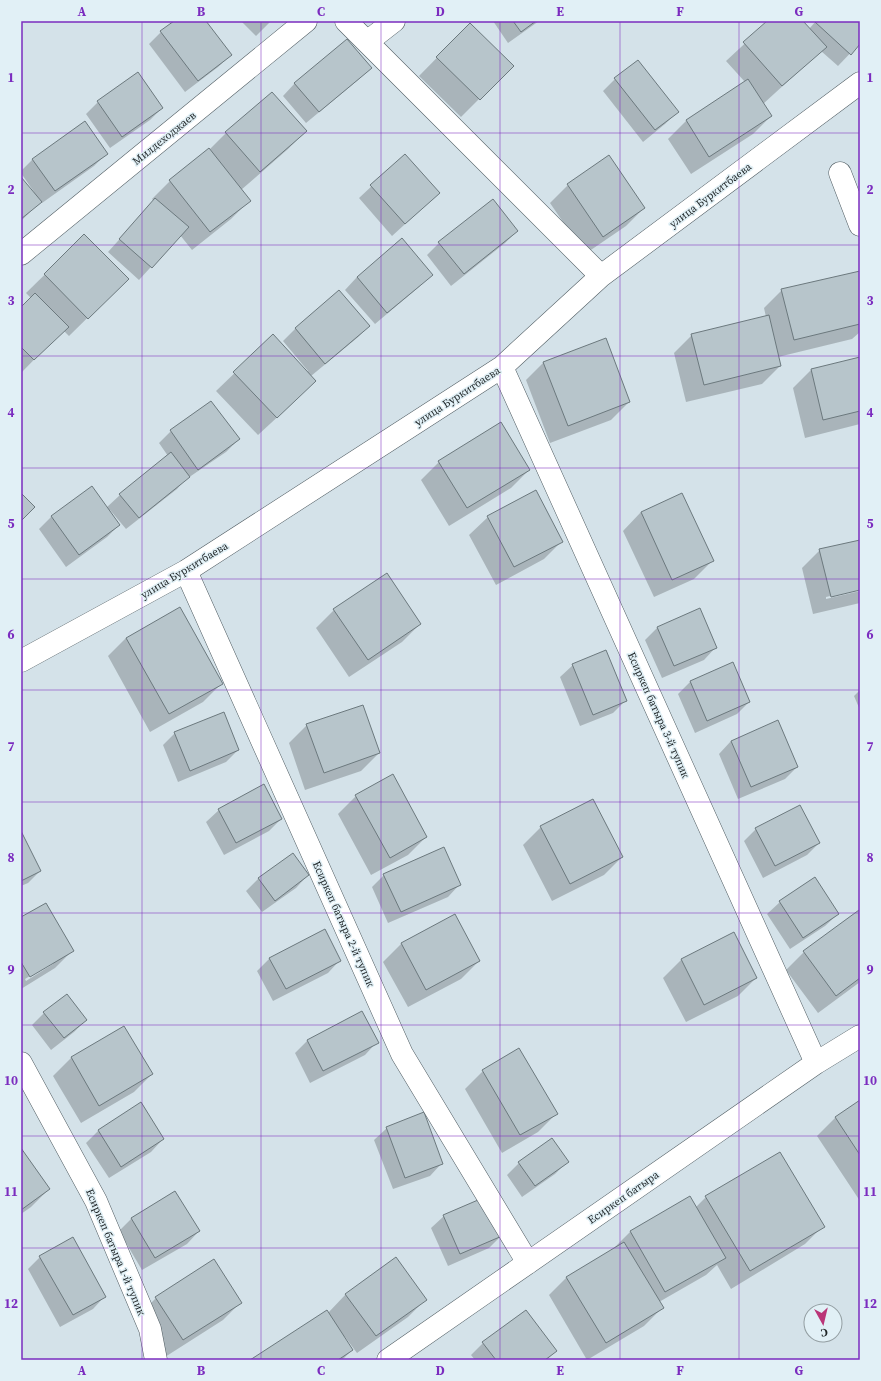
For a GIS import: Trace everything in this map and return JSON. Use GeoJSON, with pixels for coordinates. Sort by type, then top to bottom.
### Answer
{"type":"FeatureCollection","features":[{"type":"Feature","properties":{"kind":"street","name":"Милдеходжаев"},"geometry":{"type":"LineString","coordinates":[[21,254],[306,21]]}},
{"type":"Feature","properties":{"kind":"street"},"geometry":{"type":"LineString","coordinates":[[346,21],[601,276]]}},
{"type":"Feature","properties":{"kind":"street"},"geometry":{"type":"LineString","coordinates":[[367,42],[394,21]]}},
{"type":"Feature","properties":{"kind":"street","name":"улица Буркитбаева"},"geometry":{"type":"LineString","coordinates":[[21,661],[186,571],[502,367],[601,276],[860,83]]}},
{"type":"Feature","properties":{"kind":"street"},"geometry":{"type":"LineString","coordinates":[[840,173],[860,225]]}},
{"type":"Feature","properties":{"kind":"street","name":"Есиркеп батыра 3-й тупик"},"geometry":{"type":"LineString","coordinates":[[502,367],[816,1063]]}},
{"type":"Feature","properties":{"kind":"street","name":"Есиркеп батыра 2-й тупик"},"geometry":{"type":"LineString","coordinates":[[186,571],[402,1054],[528,1263]]}},
{"type":"Feature","properties":{"kind":"street","name":"Есиркеп батыра"},"geometry":{"type":"LineString","coordinates":[[388,1360],[816,1063],[860,1036]]}},
{"type":"Feature","properties":{"kind":"street","name":"Есиркеп батыра 1-й тупик"},"geometry":{"type":"LineString","coordinates":[[21,1064],[96,1201],[150,1329],[156,1360]]}},
{"type":"Feature","properties":{"kind":"building"},"geometry":{"type":"Polygon","coordinates":[[[174,21],[206,21],[232,55],[198,81],[160,31],[174,21]]]}},
{"type":"Feature","properties":{"kind":"building"},"geometry":{"type":"Polygon","coordinates":[[[513,21],[536,21],[521,32],[513,21]]]}},
{"type":"Feature","properties":{"kind":"building"},"geometry":{"type":"Polygon","coordinates":[[[767,21],[803,21],[827,47],[782,86],[743,42],[767,21]]]}},
{"type":"Feature","properties":{"kind":"building"},"geometry":{"type":"Polygon","coordinates":[[[860,21],[860,44],[851,55],[815,22],[860,21]]]}},
{"type":"Feature","properties":{"kind":"building"},"geometry":{"type":"Polygon","coordinates":[[[470,23],[514,66],[480,100],[436,57],[470,23]]]}},
{"type":"Feature","properties":{"kind":"building"},"geometry":{"type":"Polygon","coordinates":[[[347,39],[372,68],[319,112],[294,83],[347,39]]]}},
{"type":"Feature","properties":{"kind":"building"},"geometry":{"type":"Polygon","coordinates":[[[638,60],[679,112],[655,130],[614,78],[638,60]]]}},
{"type":"Feature","properties":{"kind":"building"},"geometry":{"type":"Polygon","coordinates":[[[138,72],[163,108],[122,137],[97,101],[138,72]]]}},
{"type":"Feature","properties":{"kind":"building"},"geometry":{"type":"Polygon","coordinates":[[[748,79],[772,116],[709,157],[686,120],[748,79]]]}},
{"type":"Feature","properties":{"kind":"building"},"geometry":{"type":"Polygon","coordinates":[[[272,92],[307,131],[260,172],[225,132],[272,92]]]}},
{"type":"Feature","properties":{"kind":"building"},"geometry":{"type":"Polygon","coordinates":[[[85,121],[108,154],[55,191],[32,159],[85,121]]]}},
{"type":"Feature","properties":{"kind":"building"},"geometry":{"type":"Polygon","coordinates":[[[209,148],[251,201],[210,232],[169,180],[209,148]]]}},
{"type":"Feature","properties":{"kind":"building"},"geometry":{"type":"Polygon","coordinates":[[[405,154],[440,193],[405,224],[370,185],[405,154]]]}},
{"type":"Feature","properties":{"kind":"building"},"geometry":{"type":"Polygon","coordinates":[[[609,155],[645,208],[603,237],[567,184],[609,155]]]}},
{"type":"Feature","properties":{"kind":"building"},"geometry":{"type":"Polygon","coordinates":[[[21,177],[42,202],[21,219],[21,177]]]}},
{"type":"Feature","properties":{"kind":"building"},"geometry":{"type":"Polygon","coordinates":[[[155,198],[189,227],[152,268],[119,239],[155,198]]]}},
{"type":"Feature","properties":{"kind":"building"},"geometry":{"type":"Polygon","coordinates":[[[493,199],[518,231],[464,274],[438,242],[493,199]]]}},
{"type":"Feature","properties":{"kind":"building"},"geometry":{"type":"Polygon","coordinates":[[[84,234],[129,279],[88,319],[44,274],[84,234]]]}},
{"type":"Feature","properties":{"kind":"building"},"geometry":{"type":"Polygon","coordinates":[[[402,238],[433,275],[387,313],[357,277],[402,238]]]}},
{"type":"Feature","properties":{"kind":"building"},"geometry":{"type":"Polygon","coordinates":[[[860,271],[860,324],[794,340],[781,289],[860,271]]]}},
{"type":"Feature","properties":{"kind":"building"},"geometry":{"type":"Polygon","coordinates":[[[339,290],[370,326],[325,364],[295,328],[339,290]]]}},
{"type":"Feature","properties":{"kind":"building"},"geometry":{"type":"Polygon","coordinates":[[[35,293],[69,327],[34,360],[21,347],[21,307],[35,293]]]}},
{"type":"Feature","properties":{"kind":"building"},"geometry":{"type":"Polygon","coordinates":[[[769,315],[781,366],[704,385],[691,334],[769,315]]]}},
{"type":"Feature","properties":{"kind":"building"},"geometry":{"type":"Polygon","coordinates":[[[273,334],[316,381],[277,418],[233,372],[273,334]]]}},
{"type":"Feature","properties":{"kind":"building"},"geometry":{"type":"Polygon","coordinates":[[[606,338],[630,402],[568,426],[543,362],[606,338]]]}},
{"type":"Feature","properties":{"kind":"building"},"geometry":{"type":"Polygon","coordinates":[[[860,357],[860,411],[823,420],[811,369],[860,357]]]}},
{"type":"Feature","properties":{"kind":"building"},"geometry":{"type":"Polygon","coordinates":[[[211,401],[240,439],[198,470],[170,430],[211,401]]]}},
{"type":"Feature","properties":{"kind":"building"},"geometry":{"type":"Polygon","coordinates":[[[501,422],[530,470],[467,508],[438,461],[501,422]]]}},
{"type":"Feature","properties":{"kind":"building"},"geometry":{"type":"Polygon","coordinates":[[[171,452],[190,477],[139,518],[119,494],[171,452]]]}},
{"type":"Feature","properties":{"kind":"building"},"geometry":{"type":"Polygon","coordinates":[[[92,486],[120,525],[79,555],[51,516],[92,486]]]}},
{"type":"Feature","properties":{"kind":"building"},"geometry":{"type":"Polygon","coordinates":[[[536,490],[563,542],[514,567],[487,516],[536,490]]]}},
{"type":"Feature","properties":{"kind":"building"},"geometry":{"type":"Polygon","coordinates":[[[21,493],[35,507],[21,521],[21,493]]]}},
{"type":"Feature","properties":{"kind":"building"},"geometry":{"type":"Polygon","coordinates":[[[682,493],[714,561],[672,580],[641,512],[682,493]]]}},
{"type":"Feature","properties":{"kind":"building"},"geometry":{"type":"Polygon","coordinates":[[[860,540],[860,590],[831,597],[819,549],[860,540]]]}},
{"type":"Feature","properties":{"kind":"building"},"geometry":{"type":"Polygon","coordinates":[[[387,573],[421,624],[368,660],[333,609],[387,573]]]}},
{"type":"Feature","properties":{"kind":"building"},"geometry":{"type":"Polygon","coordinates":[[[180,607],[223,684],[169,714],[126,638],[180,607]]]}},
{"type":"Feature","properties":{"kind":"building"},"geometry":{"type":"Polygon","coordinates":[[[700,608],[717,648],[674,666],[657,627],[700,608]]]}},
{"type":"Feature","properties":{"kind":"building"},"geometry":{"type":"Polygon","coordinates":[[[606,650],[627,701],[593,715],[572,664],[606,650]]]}},
{"type":"Feature","properties":{"kind":"building"},"geometry":{"type":"Polygon","coordinates":[[[733,662],[750,702],[707,721],[690,681],[733,662]]]}},
{"type":"Feature","properties":{"kind":"building"},"geometry":{"type":"Polygon","coordinates":[[[363,705],[380,753],[324,773],[306,724],[363,705]]]}},
{"type":"Feature","properties":{"kind":"building"},"geometry":{"type":"Polygon","coordinates":[[[224,712],[239,750],[190,771],[174,732],[224,712]]]}},
{"type":"Feature","properties":{"kind":"building"},"geometry":{"type":"Polygon","coordinates":[[[778,720],[798,767],[751,787],[731,741],[778,720]]]}},
{"type":"Feature","properties":{"kind":"building"},"geometry":{"type":"Polygon","coordinates":[[[393,774],[427,837],[390,858],[355,795],[393,774]]]}},
{"type":"Feature","properties":{"kind":"building"},"geometry":{"type":"Polygon","coordinates":[[[264,784],[282,819],[236,843],[218,809],[264,784]]]}},
{"type":"Feature","properties":{"kind":"building"},"geometry":{"type":"Polygon","coordinates":[[[593,799],[623,857],[570,884],[540,826],[593,799]]]}},
{"type":"Feature","properties":{"kind":"building"},"geometry":{"type":"Polygon","coordinates":[[[800,805],[820,843],[775,866],[755,828],[800,805]]]}},
{"type":"Feature","properties":{"kind":"building"},"geometry":{"type":"Polygon","coordinates":[[[21,831],[41,871],[21,881],[21,831]]]}},
{"type":"Feature","properties":{"kind":"building"},"geometry":{"type":"Polygon","coordinates":[[[444,847],[461,885],[401,912],[383,874],[444,847]]]}},
{"type":"Feature","properties":{"kind":"building"},"geometry":{"type":"Polygon","coordinates":[[[293,853],[309,875],[275,901],[258,878],[293,853]]]}},
{"type":"Feature","properties":{"kind":"building"},"geometry":{"type":"Polygon","coordinates":[[[815,877],[839,914],[803,938],[779,901],[815,877]]]}},
{"type":"Feature","properties":{"kind":"building"},"geometry":{"type":"Polygon","coordinates":[[[46,903],[74,951],[30,977],[21,962],[21,917],[46,903]]]}},
{"type":"Feature","properties":{"kind":"building"},"geometry":{"type":"Polygon","coordinates":[[[859,910],[860,978],[836,996],[803,951],[859,910]]]}},
{"type":"Feature","properties":{"kind":"building"},"geometry":{"type":"Polygon","coordinates":[[[455,914],[480,961],[426,990],[401,943],[455,914]]]}},
{"type":"Feature","properties":{"kind":"building"},"geometry":{"type":"Polygon","coordinates":[[[325,929],[341,961],[286,989],[269,958],[325,929]]]}},
{"type":"Feature","properties":{"kind":"building"},"geometry":{"type":"Polygon","coordinates":[[[734,932],[757,978],[704,1005],[681,959],[734,932]]]}},
{"type":"Feature","properties":{"kind":"building"},"geometry":{"type":"Polygon","coordinates":[[[67,994],[87,1020],[64,1038],[43,1012],[67,994]]]}},
{"type":"Feature","properties":{"kind":"building"},"geometry":{"type":"Polygon","coordinates":[[[362,1011],[379,1043],[323,1071],[307,1040],[362,1011]]]}},
{"type":"Feature","properties":{"kind":"building"},"geometry":{"type":"Polygon","coordinates":[[[124,1026],[153,1074],[99,1106],[71,1057],[124,1026]]]}},
{"type":"Feature","properties":{"kind":"building"},"geometry":{"type":"Polygon","coordinates":[[[519,1048],[558,1114],[520,1135],[482,1070],[519,1048]]]}},
{"type":"Feature","properties":{"kind":"building"},"geometry":{"type":"Polygon","coordinates":[[[860,1100],[860,1155],[835,1117],[860,1100]]]}},
{"type":"Feature","properties":{"kind":"building"},"geometry":{"type":"Polygon","coordinates":[[[141,1102],[164,1139],[121,1167],[98,1130],[141,1102]]]}},
{"type":"Feature","properties":{"kind":"building"},"geometry":{"type":"Polygon","coordinates":[[[424,1112],[443,1164],[405,1178],[386,1127],[424,1112]]]}},
{"type":"Feature","properties":{"kind":"building"},"geometry":{"type":"Polygon","coordinates":[[[552,1138],[569,1162],[535,1186],[518,1162],[552,1138]]]}},
{"type":"Feature","properties":{"kind":"building"},"geometry":{"type":"Polygon","coordinates":[[[21,1148],[50,1189],[21,1210],[21,1148]]]}},
{"type":"Feature","properties":{"kind":"building"},"geometry":{"type":"Polygon","coordinates":[[[780,1152],[825,1227],[750,1271],[705,1196],[780,1152]]]}},
{"type":"Feature","properties":{"kind":"building"},"geometry":{"type":"Polygon","coordinates":[[[175,1191],[200,1231],[155,1258],[131,1218],[175,1191]]]}},
{"type":"Feature","properties":{"kind":"building"},"geometry":{"type":"Polygon","coordinates":[[[690,1196],[726,1258],[665,1292],[630,1231],[690,1196]]]}},
{"type":"Feature","properties":{"kind":"building"},"geometry":{"type":"Polygon","coordinates":[[[485,1197],[502,1236],[460,1254],[443,1215],[485,1197]]]}},
{"type":"Feature","properties":{"kind":"building"},"geometry":{"type":"Polygon","coordinates":[[[73,1237],[106,1297],[73,1315],[39,1256],[73,1237]]]}},
{"type":"Feature","properties":{"kind":"building"},"geometry":{"type":"Polygon","coordinates":[[[624,1242],[664,1308],[606,1343],[566,1277],[624,1242]]]}},
{"type":"Feature","properties":{"kind":"building"},"geometry":{"type":"Polygon","coordinates":[[[396,1257],[427,1300],[376,1336],[345,1294],[396,1257]]]}},
{"type":"Feature","properties":{"kind":"building"},"geometry":{"type":"Polygon","coordinates":[[[214,1259],[242,1303],[183,1340],[155,1297],[214,1259]]]}},
{"type":"Feature","properties":{"kind":"building"},"geometry":{"type":"Polygon","coordinates":[[[327,1310],[353,1350],[338,1360],[250,1360],[327,1310]]]}},
{"type":"Feature","properties":{"kind":"building"},"geometry":{"type":"Polygon","coordinates":[[[526,1310],[557,1351],[545,1360],[496,1360],[482,1342],[526,1310]]]}}]}
